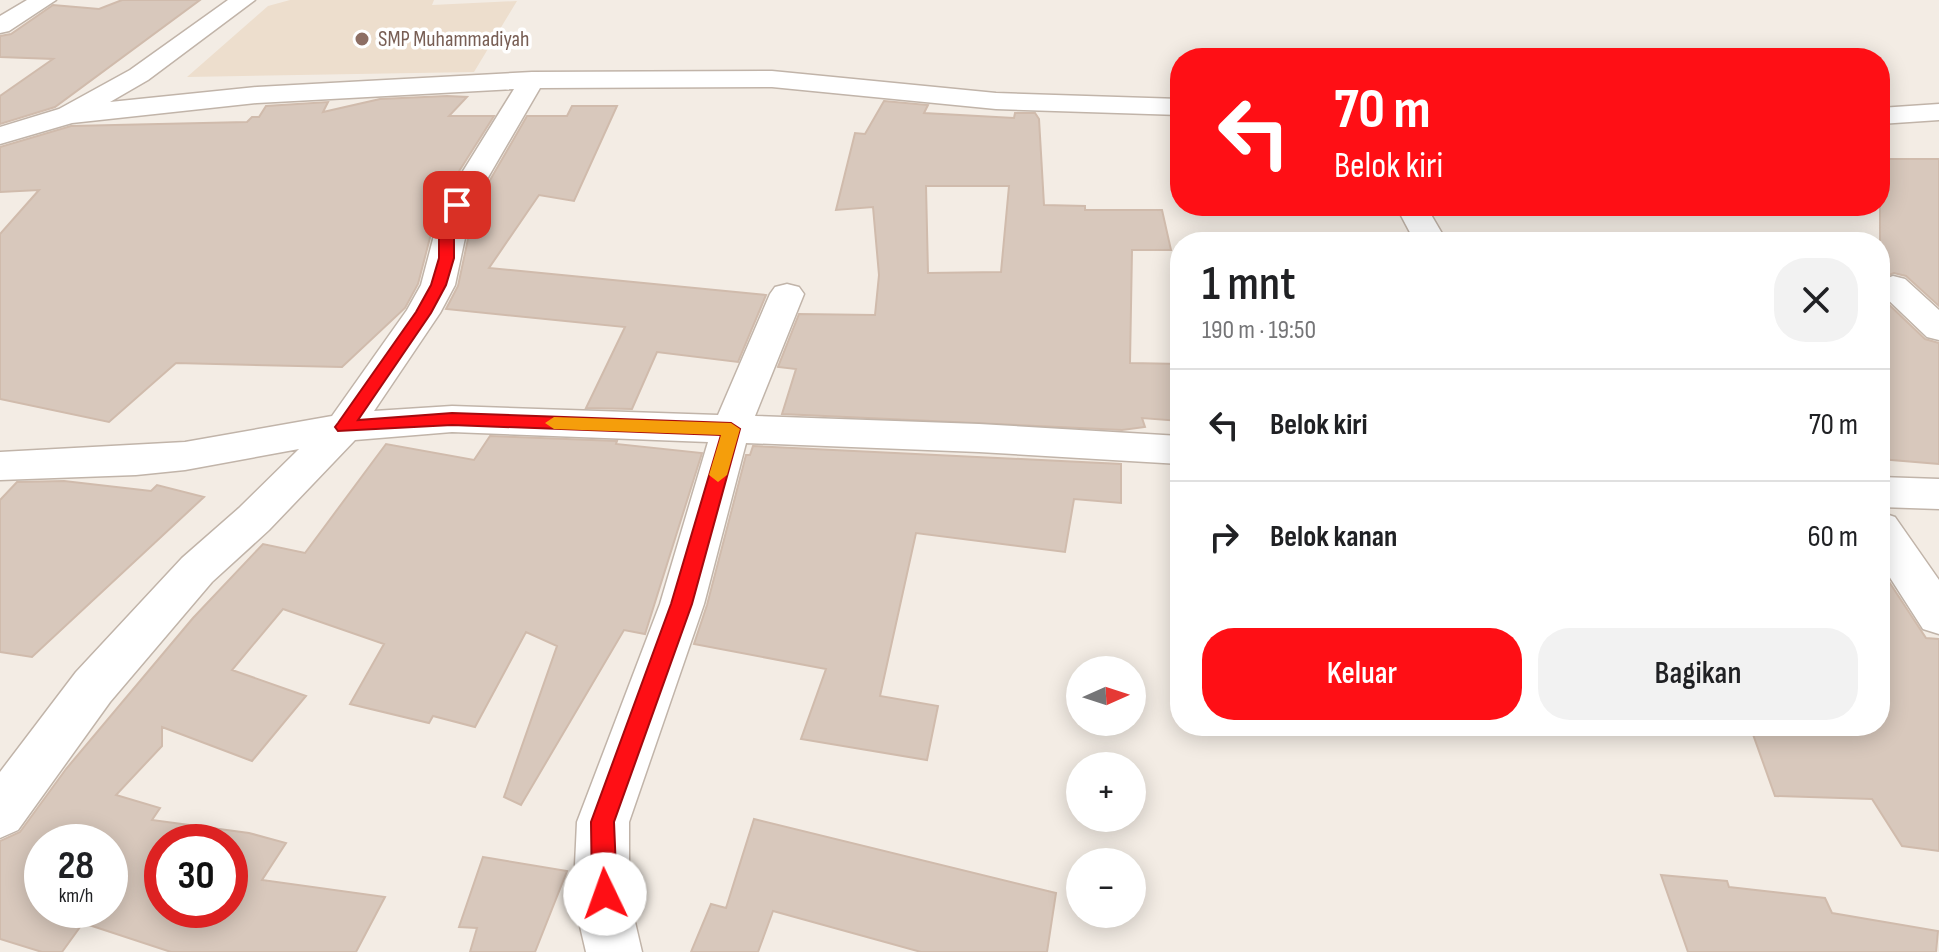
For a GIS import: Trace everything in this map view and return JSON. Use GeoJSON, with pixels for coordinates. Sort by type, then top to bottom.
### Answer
{"type":"FeatureCollection","features":[{"type":"Feature","properties":{"kind":"street"},"geometry":{"type":"LineString","coordinates":[[0,26],[44,0]]}},
{"type":"Feature","properties":{"kind":"street"},"geometry":{"type":"LineString","coordinates":[[69,115],[139,75],[243,0]]}},
{"type":"Feature","properties":{"kind":"street"},"geometry":{"type":"LineString","coordinates":[[0,136],[69,115],[257,95],[532,80],[772,79],[996,101],[1170,107]]}},
{"type":"Feature","properties":{"kind":"street"},"geometry":{"type":"LineString","coordinates":[[0,813],[93,687],[187,582],[344,427],[423,313],[438,285],[457,205],[532,80]]}},
{"type":"Feature","properties":{"kind":"street"},"geometry":{"type":"LineString","coordinates":[[1890,115],[1939,112]]}},
{"type":"Feature","properties":{"kind":"street"},"geometry":{"type":"LineString","coordinates":[[1893,286],[1939,329]]}},
{"type":"Feature","properties":{"kind":"street"},"geometry":{"type":"LineString","coordinates":[[614,952],[607,922],[602,865],[603,822],[682,604],[731,429],[787,294]]}},
{"type":"Feature","properties":{"kind":"street"},"geometry":{"type":"LineString","coordinates":[[0,466],[73,465],[185,456],[344,427],[452,419],[979,438],[1170,449]]}},
{"type":"Feature","properties":{"kind":"street"},"geometry":{"type":"LineString","coordinates":[[1890,492],[1939,494]]}},
{"type":"Feature","properties":{"kind":"street"},"geometry":{"type":"LineString","coordinates":[[1890,543],[1939,616]]}},
{"type":"Feature","properties":{"kind":"shaded area","name":"SMP Muhammadiyah"},"geometry":{"type":"Polygon","coordinates":[[[290,0],[434,0],[432,5],[517,1],[474,72],[187,77],[268,6],[290,0]]]}},
{"type":"Feature","properties":{"kind":"building"},"geometry":{"type":"Polygon","coordinates":[[[122,0],[200,0],[55,107],[0,124],[0,96],[53,59],[0,57],[0,36],[11,34],[53,5],[99,9],[122,0]]]}},
{"type":"Feature","properties":{"kind":"building"},"geometry":{"type":"Polygon","coordinates":[[[467,97],[449,116],[494,116],[439,203],[418,284],[405,308],[342,367],[176,363],[109,422],[0,399],[0,234],[39,190],[0,192],[0,147],[71,126],[247,122],[252,117],[259,117],[266,106],[328,102],[323,112],[380,99],[467,97]]]}},
{"type":"Feature","properties":{"kind":"building"},"geometry":{"type":"Polygon","coordinates":[[[884,101],[928,105],[924,113],[1014,118],[1015,113],[1035,113],[1039,119],[1044,205],[1085,206],[1085,210],[1162,210],[1170,250],[1132,250],[1130,363],[1170,364],[1170,420],[1142,418],[1145,427],[1122,430],[782,414],[796,369],[778,367],[799,314],[875,315],[879,275],[873,207],[836,210],[855,133],[865,134],[884,101]],[[926,186],[928,273],[1001,272],[1009,186],[926,186]]]}},
{"type":"Feature","properties":{"kind":"building"},"geometry":{"type":"Polygon","coordinates":[[[572,106],[617,106],[574,201],[539,195],[489,268],[766,295],[738,362],[657,352],[632,409],[586,408],[625,327],[446,309],[458,286],[475,206],[527,116],[567,116],[572,106]]]}},
{"type":"Feature","properties":{"kind":"building"},"geometry":{"type":"Polygon","coordinates":[[[1890,159],[1939,159],[1939,306],[1906,276],[1890,274],[1890,232],[1880,232],[1880,216],[1890,216],[1890,159]]]}},
{"type":"Feature","properties":{"kind":"building"},"geometry":{"type":"Polygon","coordinates":[[[1890,306],[1925,339],[1939,343],[1939,464],[1890,460],[1890,306]]]}},
{"type":"Feature","properties":{"kind":"building"},"geometry":{"type":"Polygon","coordinates":[[[490,436],[617,441],[616,444],[702,453],[645,634],[624,630],[521,805],[504,797],[557,646],[526,632],[475,727],[433,716],[429,723],[350,704],[384,644],[283,609],[232,670],[306,696],[252,761],[162,727],[162,746],[116,795],[160,808],[152,820],[182,824],[144,824],[144,928],[248,928],[248,833],[286,843],[262,880],[385,897],[356,952],[171,952],[98,928],[128,928],[128,824],[26,824],[66,769],[193,618],[263,544],[305,553],[386,444],[474,460],[490,436]]]}},
{"type":"Feature","properties":{"kind":"building"},"geometry":{"type":"Polygon","coordinates":[[[753,446],[1121,464],[1121,503],[1074,499],[1065,552],[916,533],[880,696],[938,706],[927,760],[801,739],[826,669],[694,644],[746,455],[750,455],[753,446]]]}},
{"type":"Feature","properties":{"kind":"building"},"geometry":{"type":"Polygon","coordinates":[[[64,481],[151,491],[157,485],[204,497],[32,657],[0,652],[0,500],[17,482],[64,481]]]}},
{"type":"Feature","properties":{"kind":"building"},"geometry":{"type":"Polygon","coordinates":[[[1890,583],[1926,638],[1939,639],[1939,851],[1902,846],[1872,799],[1775,796],[1754,736],[1890,736],[1890,583]]]}},
{"type":"Feature","properties":{"kind":"building"},"geometry":{"type":"Polygon","coordinates":[[[754,819],[1056,893],[1047,952],[921,952],[773,911],[758,952],[691,952],[711,904],[726,908],[754,819]]]}},
{"type":"Feature","properties":{"kind":"building"},"geometry":{"type":"Polygon","coordinates":[[[24,827],[24,928],[79,928],[62,952],[42,952],[0,939],[0,841],[20,832],[24,827]]]}},
{"type":"Feature","properties":{"kind":"building"},"geometry":{"type":"Polygon","coordinates":[[[483,857],[567,871],[535,952],[470,952],[477,928],[459,927],[483,857]]]}},
{"type":"Feature","properties":{"kind":"building"},"geometry":{"type":"Polygon","coordinates":[[[1661,875],[1727,881],[1729,887],[1825,898],[1832,913],[1938,931],[1936,952],[1688,952],[1661,875]]]}},
{"type":"Feature","properties":{"kind":"slow traffic"},"geometry":{"type":"LineString","coordinates":[[554,423],[731,429],[718,475]]}},
{"type":"Feature","properties":{"kind":"place","name":"SMP Muhammadiyah"},"geometry":{"type":"Point","coordinates":[362,39]}},
{"type":"Feature","properties":{"kind":"route"},"geometry":{"type":"LineString","coordinates":[[457,205],[438,285],[423,313],[344,427],[452,419],[731,429],[682,604],[603,822],[605,894]]}}]}
